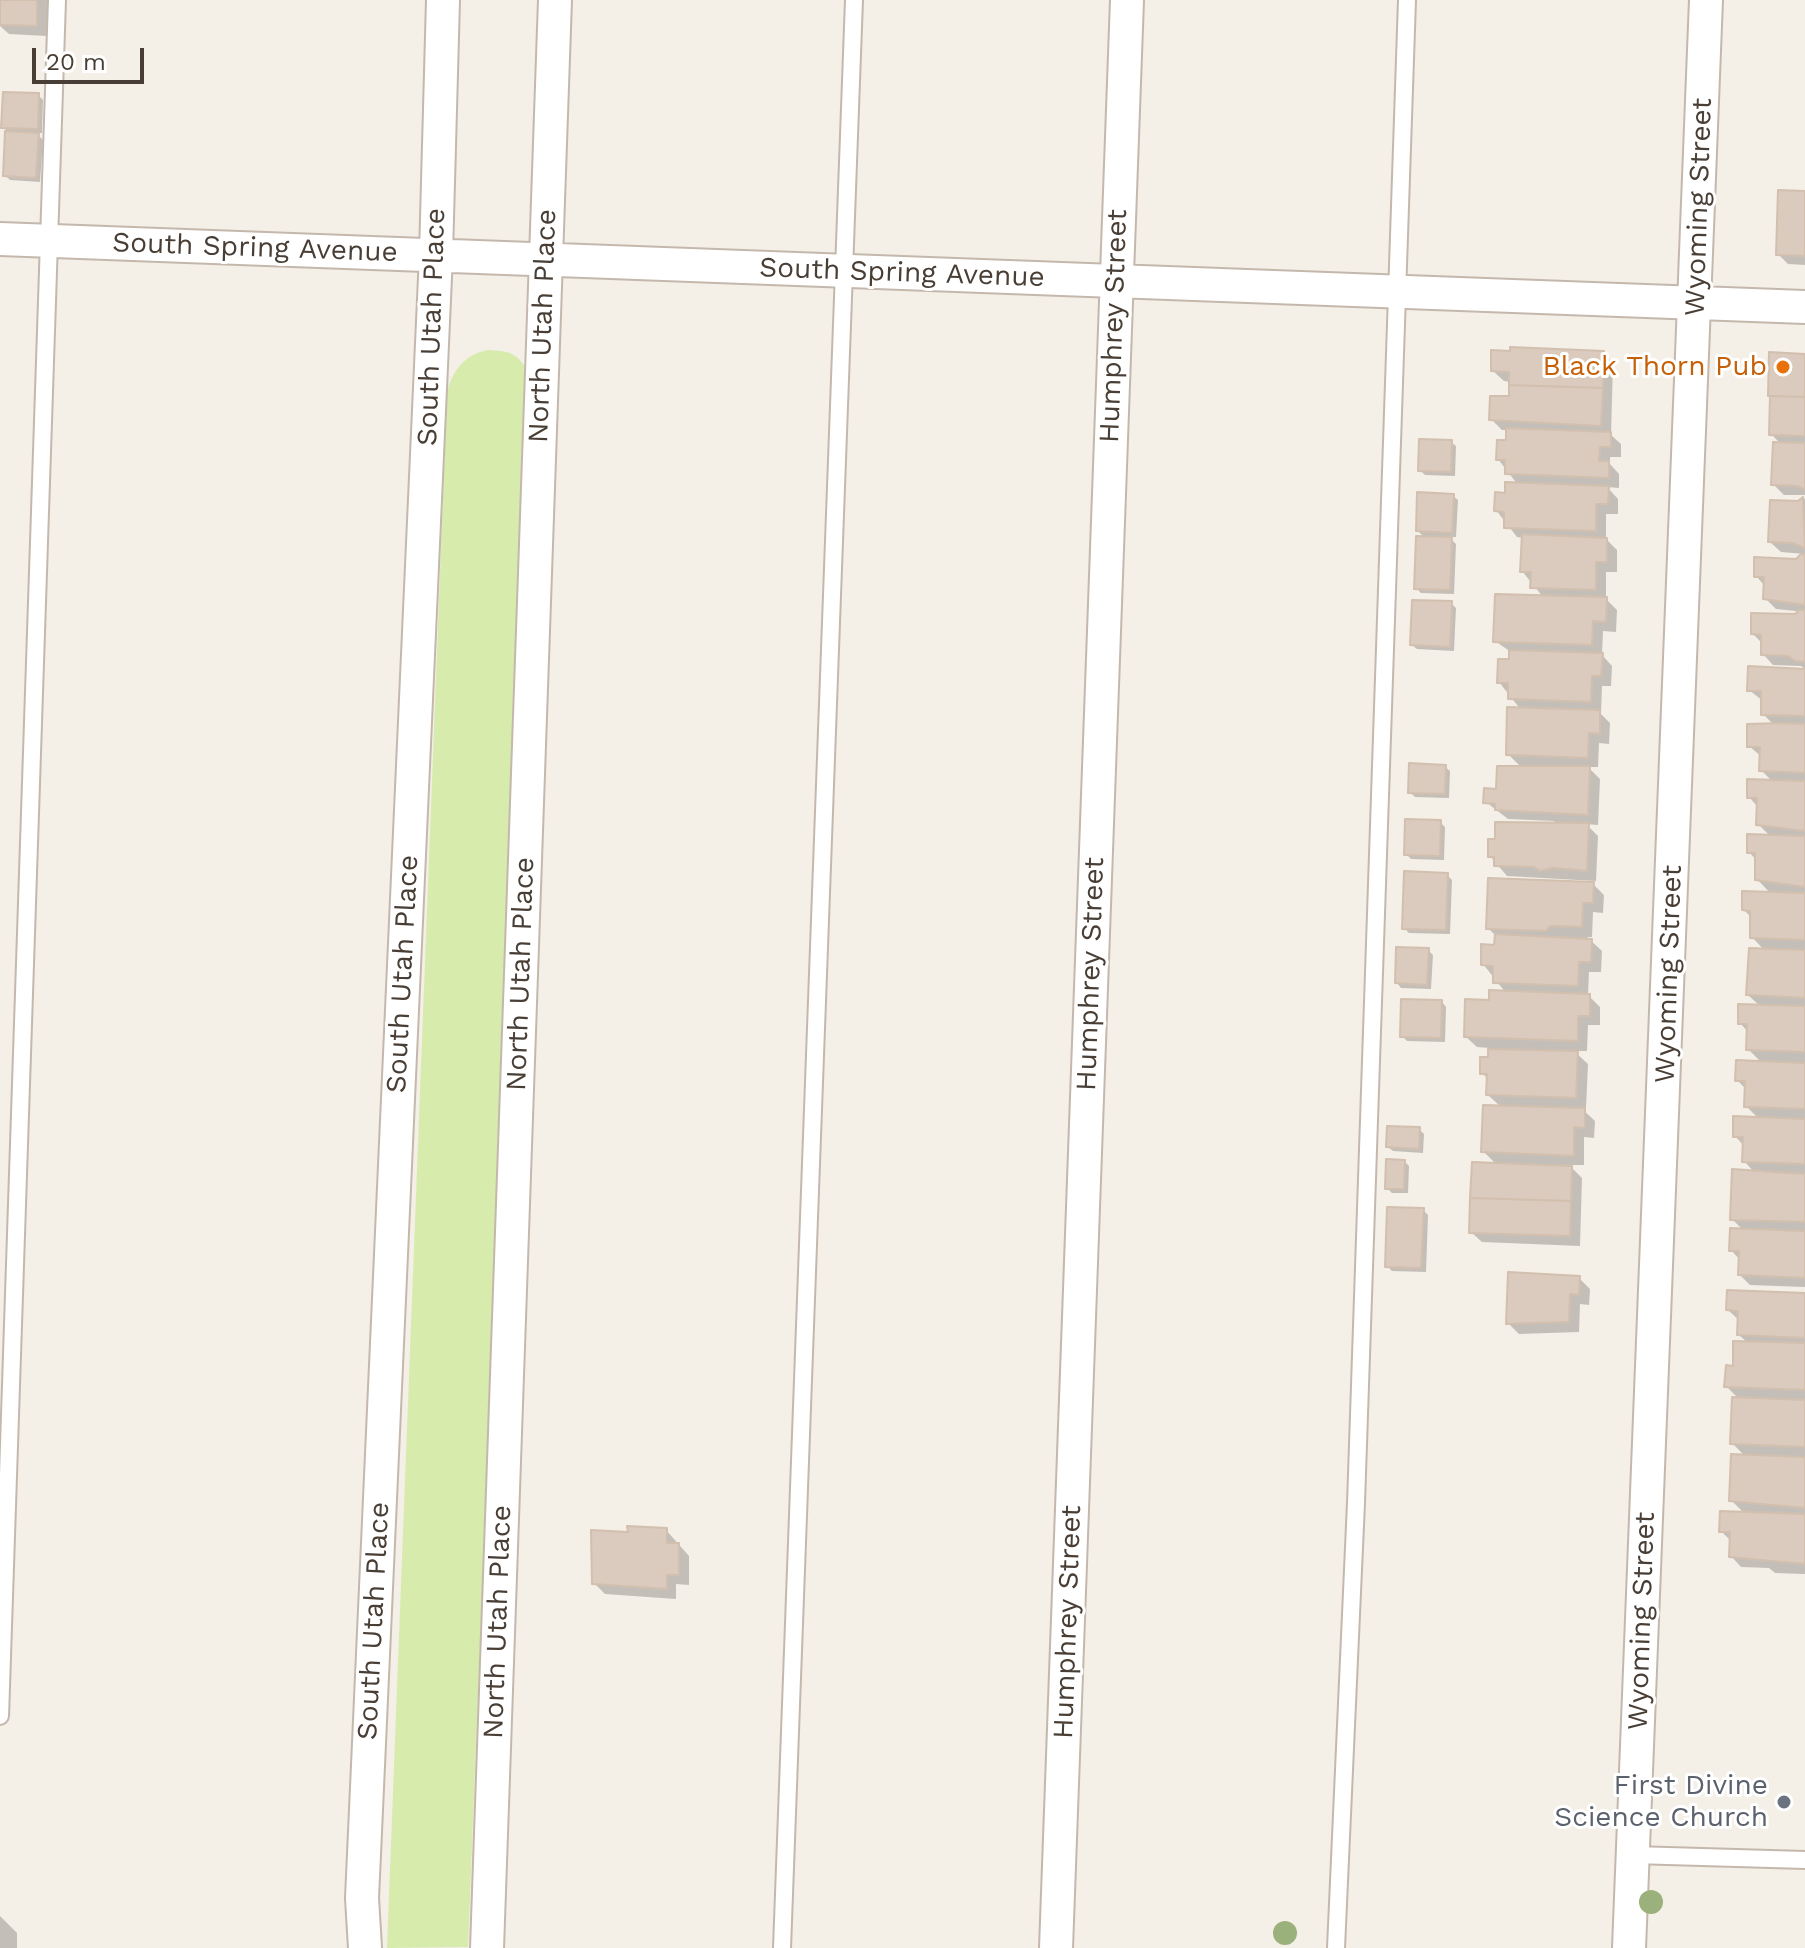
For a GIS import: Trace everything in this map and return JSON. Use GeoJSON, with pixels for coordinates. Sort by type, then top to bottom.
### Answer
{"type":"FeatureCollection","features":[{"type":"Feature","properties":{"kind":"street","name":"South Utah Place"},"geometry":{"type":"LineString","coordinates":[[365,1948],[362,1882],[436,255],[443,0]]}},
{"type":"Feature","properties":{"kind":"street","name":"North Utah Place"},"geometry":{"type":"LineString","coordinates":[[487,1948],[555,0]]}},
{"type":"Feature","properties":{"kind":"street","name":"Humphrey Street"},"geometry":{"type":"LineString","coordinates":[[1056,1948],[1127,0]]}},
{"type":"Feature","properties":{"kind":"street","name":"Wyoming Street"},"geometry":{"type":"LineString","coordinates":[[1629,1948],[1697,303],[1706,0]]}},
{"type":"Feature","properties":{"kind":"street","name":"South Spring Avenue"},"geometry":{"type":"LineString","coordinates":[[0,239],[1805,307]]}},
{"type":"Feature","properties":{"kind":"lane"},"geometry":{"type":"LineString","coordinates":[[0,1716],[57,0]]}},
{"type":"Feature","properties":{"kind":"lane"},"geometry":{"type":"LineString","coordinates":[[782,1948],[854,0]]}},
{"type":"Feature","properties":{"kind":"lane"},"geometry":{"type":"LineString","coordinates":[[1336,1948],[1356,1503],[1407,0]]}},
{"type":"Feature","properties":{"kind":"lane"},"geometry":{"type":"LineString","coordinates":[[1633,1855],[1805,1860]]}},
{"type":"Feature","properties":{"kind":"green space"},"geometry":{"type":"Polygon","coordinates":[[[488,350],[514,355],[530,376],[468,1947],[387,1948],[447,392],[461,365],[472,356],[488,350]]]}},
{"type":"Feature","properties":{"kind":"building"},"geometry":{"type":"Polygon","coordinates":[[[0,0],[37,0],[37,26],[0,25],[0,0]]]}},
{"type":"Feature","properties":{"kind":"building"},"geometry":{"type":"Polygon","coordinates":[[[3,92],[39,93],[38,129],[1,128],[3,92]]]}},
{"type":"Feature","properties":{"kind":"building"},"geometry":{"type":"Polygon","coordinates":[[[5,131],[39,133],[36,178],[3,176],[5,131]]]}},
{"type":"Feature","properties":{"kind":"building"},"geometry":{"type":"Polygon","coordinates":[[[1778,190],[1805,191],[1805,256],[1776,255],[1778,190]]]}},
{"type":"Feature","properties":{"kind":"building"},"geometry":{"type":"Polygon","coordinates":[[[1510,347],[1604,351],[1603,388],[1509,385],[1509,372],[1491,371],[1491,350],[1510,351],[1510,347]]]}},
{"type":"Feature","properties":{"kind":"building"},"geometry":{"type":"Polygon","coordinates":[[[1769,352],[1805,354],[1805,397],[1768,396],[1769,352]]]}},
{"type":"Feature","properties":{"kind":"building"},"geometry":{"type":"Polygon","coordinates":[[[1509,385],[1603,388],[1601,426],[1489,420],[1490,396],[1509,396],[1509,385]]]}},
{"type":"Feature","properties":{"kind":"building"},"geometry":{"type":"Polygon","coordinates":[[[1770,396],[1805,397],[1805,436],[1769,435],[1770,396]]]}},
{"type":"Feature","properties":{"kind":"building"},"geometry":{"type":"Polygon","coordinates":[[[1506,428],[1611,432],[1611,447],[1600,447],[1599,461],[1609,461],[1609,478],[1505,474],[1505,460],[1496,460],[1497,440],[1506,440],[1506,428]]]}},
{"type":"Feature","properties":{"kind":"building"},"geometry":{"type":"Polygon","coordinates":[[[1419,439],[1452,440],[1451,472],[1418,471],[1419,439]]]}},
{"type":"Feature","properties":{"kind":"building"},"geometry":{"type":"Polygon","coordinates":[[[1773,442],[1805,443],[1805,490],[1798,486],[1771,485],[1773,442]]]}},
{"type":"Feature","properties":{"kind":"building"},"geometry":{"type":"Polygon","coordinates":[[[1505,482],[1609,486],[1608,504],[1596,504],[1596,531],[1504,528],[1504,512],[1494,511],[1495,492],[1505,493],[1505,482]]]}},
{"type":"Feature","properties":{"kind":"building"},"geometry":{"type":"Polygon","coordinates":[[[1417,492],[1454,494],[1452,533],[1416,531],[1417,492]]]}},
{"type":"Feature","properties":{"kind":"building"},"geometry":{"type":"Polygon","coordinates":[[[1803,497],[1805,548],[1792,543],[1768,542],[1770,500],[1798,501],[1803,497]]]}},
{"type":"Feature","properties":{"kind":"building"},"geometry":{"type":"Polygon","coordinates":[[[1522,534],[1607,538],[1607,562],[1596,562],[1596,590],[1530,588],[1531,572],[1520,572],[1522,534]]]}},
{"type":"Feature","properties":{"kind":"building"},"geometry":{"type":"Polygon","coordinates":[[[1416,536],[1452,537],[1450,590],[1414,589],[1416,536]]]}},
{"type":"Feature","properties":{"kind":"building"},"geometry":{"type":"Polygon","coordinates":[[[1805,554],[1805,605],[1763,599],[1764,577],[1754,577],[1754,557],[1796,559],[1805,554]]]}},
{"type":"Feature","properties":{"kind":"building"},"geometry":{"type":"Polygon","coordinates":[[[1495,594],[1607,597],[1606,622],[1593,621],[1592,645],[1493,642],[1495,594]]]}},
{"type":"Feature","properties":{"kind":"building"},"geometry":{"type":"Polygon","coordinates":[[[1412,600],[1452,601],[1450,647],[1410,645],[1412,600]]]}},
{"type":"Feature","properties":{"kind":"building"},"geometry":{"type":"Polygon","coordinates":[[[1805,610],[1805,662],[1788,656],[1761,655],[1761,635],[1751,634],[1751,613],[1795,614],[1805,610]]]}},
{"type":"Feature","properties":{"kind":"building"},"geometry":{"type":"Polygon","coordinates":[[[1509,650],[1603,653],[1601,676],[1592,676],[1591,702],[1508,699],[1508,683],[1497,683],[1498,659],[1509,659],[1509,650]]]}},
{"type":"Feature","properties":{"kind":"building"},"geometry":{"type":"Polygon","coordinates":[[[1748,666],[1805,669],[1805,716],[1761,715],[1761,691],[1747,691],[1748,666]]]}},
{"type":"Feature","properties":{"kind":"building"},"geometry":{"type":"Polygon","coordinates":[[[1507,707],[1600,710],[1600,734],[1589,733],[1588,758],[1506,755],[1507,707]]]}},
{"type":"Feature","properties":{"kind":"building"},"geometry":{"type":"Polygon","coordinates":[[[1747,724],[1805,724],[1805,773],[1759,771],[1760,747],[1747,747],[1747,724]]]}},
{"type":"Feature","properties":{"kind":"building"},"geometry":{"type":"Polygon","coordinates":[[[1409,763],[1446,765],[1445,794],[1408,793],[1409,763]]]}},
{"type":"Feature","properties":{"kind":"building"},"geometry":{"type":"Polygon","coordinates":[[[1497,766],[1590,766],[1588,815],[1495,810],[1495,804],[1483,803],[1484,788],[1496,789],[1497,766]]]}},
{"type":"Feature","properties":{"kind":"building"},"geometry":{"type":"Polygon","coordinates":[[[1747,779],[1805,781],[1805,831],[1756,825],[1757,798],[1747,798],[1747,779]]]}},
{"type":"Feature","properties":{"kind":"building"},"geometry":{"type":"Polygon","coordinates":[[[1405,819],[1441,820],[1440,856],[1404,855],[1405,819]]]}},
{"type":"Feature","properties":{"kind":"building"},"geometry":{"type":"Polygon","coordinates":[[[1495,822],[1589,823],[1587,871],[1553,868],[1540,871],[1534,867],[1494,866],[1494,857],[1488,857],[1488,839],[1495,839],[1495,822]]]}},
{"type":"Feature","properties":{"kind":"building"},"geometry":{"type":"Polygon","coordinates":[[[1747,834],[1805,836],[1805,887],[1755,880],[1755,853],[1747,853],[1747,834]]]}},
{"type":"Feature","properties":{"kind":"building"},"geometry":{"type":"Polygon","coordinates":[[[1404,871],[1448,873],[1446,930],[1402,929],[1404,871]]]}},
{"type":"Feature","properties":{"kind":"building"},"geometry":{"type":"Polygon","coordinates":[[[1488,878],[1594,882],[1593,903],[1583,903],[1582,927],[1550,926],[1546,931],[1486,929],[1488,878]]]}},
{"type":"Feature","properties":{"kind":"building"},"geometry":{"type":"Polygon","coordinates":[[[1742,891],[1805,893],[1805,940],[1750,938],[1750,911],[1742,910],[1742,891]]]}},
{"type":"Feature","properties":{"kind":"building"},"geometry":{"type":"Polygon","coordinates":[[[1495,934],[1592,939],[1591,962],[1579,962],[1578,986],[1493,983],[1493,966],[1481,965],[1481,944],[1494,945],[1495,934]]]}},
{"type":"Feature","properties":{"kind":"building"},"geometry":{"type":"Polygon","coordinates":[[[1396,947],[1429,948],[1427,985],[1395,983],[1396,947]]]}},
{"type":"Feature","properties":{"kind":"building"},"geometry":{"type":"Polygon","coordinates":[[[1749,948],[1805,950],[1805,998],[1746,995],[1749,948]]]}},
{"type":"Feature","properties":{"kind":"building"},"geometry":{"type":"Polygon","coordinates":[[[1489,990],[1590,994],[1590,1016],[1578,1016],[1578,1041],[1464,1037],[1465,999],[1489,1000],[1489,990]]]}},
{"type":"Feature","properties":{"kind":"building"},"geometry":{"type":"Polygon","coordinates":[[[1401,999],[1442,1000],[1441,1038],[1400,1037],[1401,999]]]}},
{"type":"Feature","properties":{"kind":"building"},"geometry":{"type":"Polygon","coordinates":[[[1738,1004],[1805,1006],[1805,1052],[1746,1050],[1747,1024],[1738,1024],[1738,1004]]]}},
{"type":"Feature","properties":{"kind":"building"},"geometry":{"type":"Polygon","coordinates":[[[1488,1049],[1578,1051],[1576,1098],[1486,1095],[1487,1074],[1480,1074],[1480,1057],[1488,1057],[1488,1049]]]}},
{"type":"Feature","properties":{"kind":"building"},"geometry":{"type":"Polygon","coordinates":[[[1736,1060],[1805,1063],[1805,1109],[1744,1107],[1745,1081],[1735,1081],[1736,1060]]]}},
{"type":"Feature","properties":{"kind":"building"},"geometry":{"type":"Polygon","coordinates":[[[1483,1105],[1585,1108],[1585,1128],[1574,1127],[1574,1156],[1481,1152],[1483,1105]]]}},
{"type":"Feature","properties":{"kind":"building"},"geometry":{"type":"Polygon","coordinates":[[[1733,1116],[1805,1119],[1805,1164],[1742,1162],[1743,1137],[1733,1137],[1733,1116]]]}},
{"type":"Feature","properties":{"kind":"building"},"geometry":{"type":"Polygon","coordinates":[[[1387,1126],[1420,1127],[1419,1149],[1386,1147],[1387,1126]]]}},
{"type":"Feature","properties":{"kind":"building"},"geometry":{"type":"Polygon","coordinates":[[[1386,1159],[1405,1160],[1404,1189],[1385,1189],[1386,1159]]]}},
{"type":"Feature","properties":{"kind":"building"},"geometry":{"type":"Polygon","coordinates":[[[1472,1162],[1572,1166],[1571,1201],[1470,1198],[1472,1162]]]}},
{"type":"Feature","properties":{"kind":"building"},"geometry":{"type":"Polygon","coordinates":[[[1732,1169],[1805,1174],[1805,1222],[1730,1220],[1732,1169]]]}},
{"type":"Feature","properties":{"kind":"building"},"geometry":{"type":"Polygon","coordinates":[[[1470,1198],[1571,1201],[1570,1236],[1469,1233],[1470,1198]]]}},
{"type":"Feature","properties":{"kind":"building"},"geometry":{"type":"Polygon","coordinates":[[[1387,1207],[1424,1208],[1421,1268],[1385,1267],[1387,1207]]]}},
{"type":"Feature","properties":{"kind":"building"},"geometry":{"type":"Polygon","coordinates":[[[1730,1228],[1805,1231],[1805,1278],[1738,1275],[1739,1251],[1729,1251],[1730,1228]]]}},
{"type":"Feature","properties":{"kind":"building"},"geometry":{"type":"Polygon","coordinates":[[[1508,1272],[1580,1276],[1579,1295],[1570,1294],[1569,1322],[1506,1324],[1508,1272]]]}},
{"type":"Feature","properties":{"kind":"building"},"geometry":{"type":"Polygon","coordinates":[[[1727,1290],[1805,1293],[1805,1338],[1737,1335],[1738,1311],[1726,1310],[1727,1290]]]}},
{"type":"Feature","properties":{"kind":"building"},"geometry":{"type":"Polygon","coordinates":[[[1733,1341],[1805,1343],[1805,1390],[1724,1387],[1726,1365],[1733,1366],[1733,1341]]]}},
{"type":"Feature","properties":{"kind":"building"},"geometry":{"type":"Polygon","coordinates":[[[1732,1397],[1805,1400],[1805,1447],[1730,1444],[1732,1397]]]}},
{"type":"Feature","properties":{"kind":"building"},"geometry":{"type":"Polygon","coordinates":[[[1731,1454],[1805,1457],[1805,1508],[1729,1501],[1731,1454]]]}},
{"type":"Feature","properties":{"kind":"building"},"geometry":{"type":"Polygon","coordinates":[[[1720,1511],[1805,1514],[1805,1564],[1729,1557],[1730,1532],[1719,1532],[1720,1511]]]}},
{"type":"Feature","properties":{"kind":"building"},"geometry":{"type":"Polygon","coordinates":[[[627,1526],[667,1528],[667,1543],[679,1543],[679,1575],[667,1575],[667,1589],[592,1584],[591,1530],[628,1532],[627,1526]]]}},
{"type":"Feature","properties":{"kind":"place","name":"Black Thorn Pub"},"geometry":{"type":"Point","coordinates":[1783,367]}},
{"type":"Feature","properties":{"kind":"place","name":"First Divine Science Church"},"geometry":{"type":"Point","coordinates":[1784,1802]}}]}
